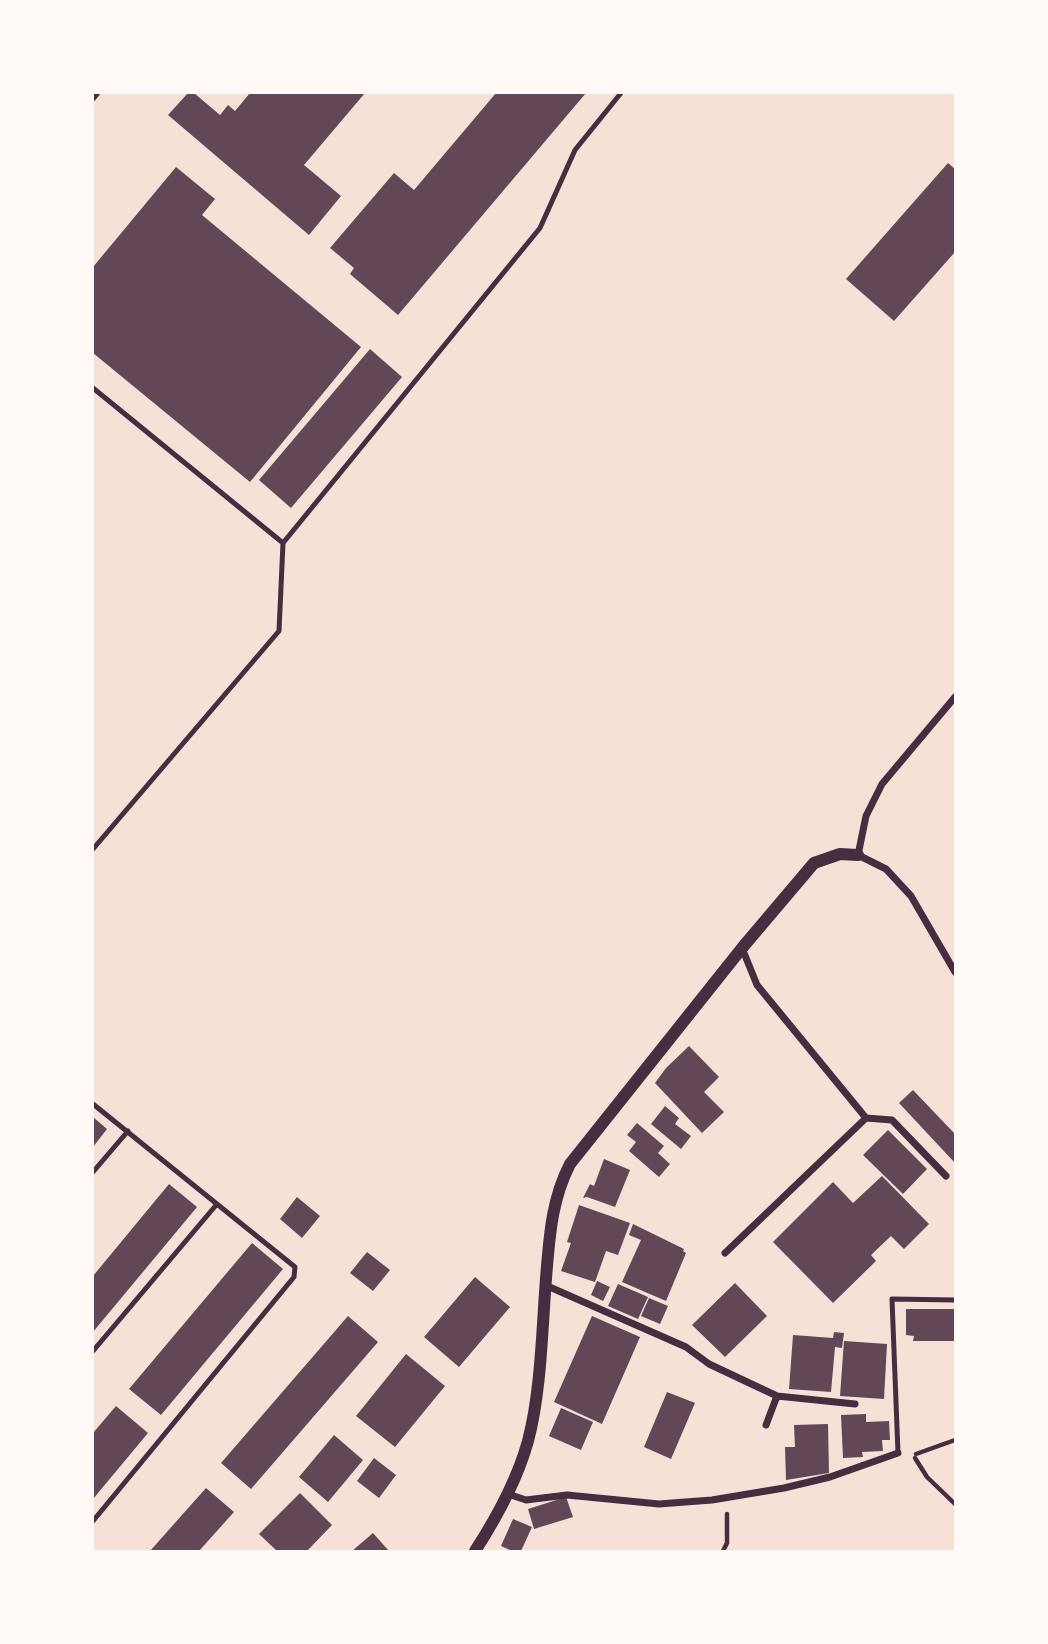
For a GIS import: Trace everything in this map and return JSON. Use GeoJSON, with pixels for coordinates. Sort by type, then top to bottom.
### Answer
{"type":"FeatureCollection","features":[{"type":"Feature","properties":{"kind":"street"},"geometry":{"type":"LineString","coordinates":[[858,855],[866,816],[882,784],[955,697]]}},
{"type":"Feature","properties":{"kind":"street"},"geometry":{"type":"LineString","coordinates":[[475,1551],[508,1494],[528,1440],[538,1370],[554,1203],[560,1182],[570,1164],[742,948],[814,863],[840,854],[858,855],[886,869],[911,896],[955,972]]}},
{"type":"Feature","properties":{"kind":"street"},"geometry":{"type":"LineString","coordinates":[[742,948],[757,985],[866,1118],[892,1120],[946,1176]]}},
{"type":"Feature","properties":{"kind":"street"},"geometry":{"type":"LineString","coordinates":[[725,1253],[866,1118]]}},
{"type":"Feature","properties":{"kind":"street"},"geometry":{"type":"LineString","coordinates":[[545,1285],[686,1347],[709,1364],[777,1396],[855,1404]]}},
{"type":"Feature","properties":{"kind":"street"},"geometry":{"type":"LineString","coordinates":[[766,1425],[777,1396]]}},
{"type":"Feature","properties":{"kind":"street"},"geometry":{"type":"LineString","coordinates":[[508,1494],[526,1500],[567,1495],[659,1504],[727,1498],[830,1477],[898,1453]]}},
{"type":"Feature","properties":{"kind":"lane"},"geometry":{"type":"LineString","coordinates":[[93,99],[98,93]]}},
{"type":"Feature","properties":{"kind":"lane"},"geometry":{"type":"LineString","coordinates":[[93,849],[279,631],[283,544],[540,229],[575,150],[621,93]]}},
{"type":"Feature","properties":{"kind":"lane"},"geometry":{"type":"LineString","coordinates":[[93,388],[283,544]]}},
{"type":"Feature","properties":{"kind":"lane"},"geometry":{"type":"LineString","coordinates":[[93,1104],[295,1267],[294,1277],[93,1521]]}},
{"type":"Feature","properties":{"kind":"lane"},"geometry":{"type":"LineString","coordinates":[[93,1172],[128,1131]]}},
{"type":"Feature","properties":{"kind":"lane"},"geometry":{"type":"LineString","coordinates":[[93,1351],[217,1204]]}},
{"type":"Feature","properties":{"kind":"lane"},"geometry":{"type":"LineString","coordinates":[[898,1453],[892,1299],[955,1300]]}},
{"type":"Feature","properties":{"kind":"path"},"geometry":{"type":"LineString","coordinates":[[955,1440],[912,1455],[927,1477],[955,1504]]}},
{"type":"Feature","properties":{"kind":"path"},"geometry":{"type":"LineString","coordinates":[[723,1551],[727,1543],[727,1498]]}},
{"type":"Feature","properties":{"kind":"building"},"geometry":{"type":"Polygon","coordinates":[[[188,93],[194,93],[220,115],[228,105],[235,111],[250,93],[365,93],[304,165],[341,196],[309,235],[168,115],[188,93]]]}},
{"type":"Feature","properties":{"kind":"building"},"geometry":{"type":"Polygon","coordinates":[[[496,93],[586,93],[398,315],[350,274],[354,268],[330,248],[394,173],[414,190],[496,93]]]}},
{"type":"Feature","properties":{"kind":"building"},"geometry":{"type":"Polygon","coordinates":[[[948,163],[955,169],[955,252],[894,321],[846,279],[948,163]]]}},
{"type":"Feature","properties":{"kind":"building"},"geometry":{"type":"Polygon","coordinates":[[[176,167],[215,199],[202,215],[361,347],[250,482],[93,353],[93,267],[176,167]]]}},
{"type":"Feature","properties":{"kind":"building"},"geometry":{"type":"Polygon","coordinates":[[[370,349],[402,377],[291,508],[259,480],[370,349]]]}},
{"type":"Feature","properties":{"kind":"building"},"geometry":{"type":"Polygon","coordinates":[[[689,1046],[719,1077],[704,1092],[724,1112],[702,1133],[655,1083],[689,1046]]]}},
{"type":"Feature","properties":{"kind":"building"},"geometry":{"type":"Polygon","coordinates":[[[913,1090],[955,1134],[955,1163],[899,1103],[913,1090]]]}},
{"type":"Feature","properties":{"kind":"building"},"geometry":{"type":"Polygon","coordinates":[[[665,1106],[679,1118],[675,1124],[691,1136],[681,1149],[651,1124],[665,1106]]]}},
{"type":"Feature","properties":{"kind":"building"},"geometry":{"type":"Polygon","coordinates":[[[93,1117],[107,1129],[93,1147],[93,1117]]]}},
{"type":"Feature","properties":{"kind":"building"},"geometry":{"type":"Polygon","coordinates":[[[637,1123],[664,1146],[658,1153],[670,1164],[659,1177],[629,1151],[636,1142],[627,1135],[637,1123]]]}},
{"type":"Feature","properties":{"kind":"building"},"geometry":{"type":"Polygon","coordinates":[[[888,1130],[927,1169],[903,1194],[863,1155],[888,1130]]]}},
{"type":"Feature","properties":{"kind":"building"},"geometry":{"type":"Polygon","coordinates":[[[604,1159],[630,1170],[615,1207],[583,1198],[590,1184],[594,1186],[604,1159]]]}},
{"type":"Feature","properties":{"kind":"building"},"geometry":{"type":"Polygon","coordinates":[[[882,1176],[929,1224],[904,1249],[891,1236],[871,1255],[876,1261],[833,1303],[773,1242],[833,1182],[853,1203],[882,1176]]]}},
{"type":"Feature","properties":{"kind":"building"},"geometry":{"type":"Polygon","coordinates":[[[169,1184],[197,1207],[93,1332],[93,1276],[169,1184]]]}},
{"type":"Feature","properties":{"kind":"building"},"geometry":{"type":"Polygon","coordinates":[[[297,1197],[320,1216],[302,1238],[280,1219],[297,1197]]]}},
{"type":"Feature","properties":{"kind":"building"},"geometry":{"type":"Polygon","coordinates":[[[579,1205],[630,1223],[618,1255],[606,1251],[595,1282],[561,1271],[571,1243],[567,1242],[579,1205]]]}},
{"type":"Feature","properties":{"kind":"building"},"geometry":{"type":"Polygon","coordinates":[[[633,1224],[684,1249],[686,1253],[666,1301],[622,1282],[641,1240],[629,1235],[633,1224]]]}},
{"type":"Feature","properties":{"kind":"building"},"geometry":{"type":"Polygon","coordinates":[[[252,1243],[283,1269],[161,1415],[129,1389],[252,1243]]]}},
{"type":"Feature","properties":{"kind":"building"},"geometry":{"type":"Polygon","coordinates":[[[367,1252],[390,1270],[373,1291],[350,1273],[367,1252]]]}},
{"type":"Feature","properties":{"kind":"building"},"geometry":{"type":"Polygon","coordinates":[[[475,1277],[510,1307],[459,1367],[424,1337],[475,1277]]]}},
{"type":"Feature","properties":{"kind":"building"},"geometry":{"type":"Polygon","coordinates":[[[597,1281],[610,1287],[603,1301],[591,1295],[597,1281]]]}},
{"type":"Feature","properties":{"kind":"building"},"geometry":{"type":"Polygon","coordinates":[[[735,1283],[767,1316],[725,1357],[692,1325],[735,1283]]]}},
{"type":"Feature","properties":{"kind":"building"},"geometry":{"type":"Polygon","coordinates":[[[618,1284],[648,1297],[638,1319],[608,1306],[618,1284]]]}},
{"type":"Feature","properties":{"kind":"building"},"geometry":{"type":"Polygon","coordinates":[[[649,1298],[668,1306],[660,1324],[641,1316],[649,1298]]]}},
{"type":"Feature","properties":{"kind":"building"},"geometry":{"type":"Polygon","coordinates":[[[906,1309],[955,1309],[955,1341],[913,1341],[914,1336],[906,1335],[906,1309]]]}},
{"type":"Feature","properties":{"kind":"building"},"geometry":{"type":"Polygon","coordinates":[[[348,1316],[378,1342],[251,1489],[221,1463],[348,1316]]]}},
{"type":"Feature","properties":{"kind":"building"},"geometry":{"type":"Polygon","coordinates":[[[592,1316],[640,1337],[602,1424],[554,1402],[592,1316]]]}},
{"type":"Feature","properties":{"kind":"building"},"geometry":{"type":"Polygon","coordinates":[[[834,1332],[844,1333],[842,1348],[835,1347],[831,1392],[789,1389],[793,1335],[833,1338],[834,1332]]]}},
{"type":"Feature","properties":{"kind":"building"},"geometry":{"type":"Polygon","coordinates":[[[844,1341],[887,1344],[884,1399],[840,1396],[844,1341]]]}},
{"type":"Feature","properties":{"kind":"building"},"geometry":{"type":"Polygon","coordinates":[[[406,1354],[445,1386],[395,1447],[356,1416],[406,1354]]]}},
{"type":"Feature","properties":{"kind":"building"},"geometry":{"type":"Polygon","coordinates":[[[667,1392],[695,1403],[671,1459],[644,1447],[667,1392]]]}},
{"type":"Feature","properties":{"kind":"building"},"geometry":{"type":"Polygon","coordinates":[[[116,1406],[148,1433],[93,1499],[93,1433],[116,1406]]]}},
{"type":"Feature","properties":{"kind":"building"},"geometry":{"type":"Polygon","coordinates":[[[561,1408],[593,1422],[581,1450],[549,1436],[561,1408]]]}},
{"type":"Feature","properties":{"kind":"building"},"geometry":{"type":"Polygon","coordinates":[[[866,1414],[866,1422],[889,1421],[890,1440],[882,1440],[883,1451],[862,1452],[863,1457],[843,1458],[841,1415],[866,1414]]]}},
{"type":"Feature","properties":{"kind":"building"},"geometry":{"type":"Polygon","coordinates":[[[828,1424],[829,1473],[786,1480],[785,1447],[795,1447],[794,1425],[828,1424]]]}},
{"type":"Feature","properties":{"kind":"building"},"geometry":{"type":"Polygon","coordinates":[[[334,1435],[363,1460],[328,1502],[299,1477],[334,1435]]]}},
{"type":"Feature","properties":{"kind":"building"},"geometry":{"type":"Polygon","coordinates":[[[374,1458],[396,1475],[379,1498],[357,1481],[374,1458]]]}},
{"type":"Feature","properties":{"kind":"building"},"geometry":{"type":"Polygon","coordinates":[[[206,1488],[234,1512],[199,1551],[150,1551],[206,1488]]]}},
{"type":"Feature","properties":{"kind":"building"},"geometry":{"type":"Polygon","coordinates":[[[300,1493],[332,1525],[307,1551],[277,1551],[259,1534],[300,1493]]]}},
{"type":"Feature","properties":{"kind":"building"},"geometry":{"type":"Polygon","coordinates":[[[566,1497],[573,1517],[534,1529],[528,1509],[566,1497]]]}},
{"type":"Feature","properties":{"kind":"building"},"geometry":{"type":"Polygon","coordinates":[[[513,1519],[532,1527],[521,1551],[512,1551],[501,1546],[513,1519]]]}},
{"type":"Feature","properties":{"kind":"building"},"geometry":{"type":"Polygon","coordinates":[[[373,1533],[389,1551],[352,1551],[373,1533]]]}}]}
